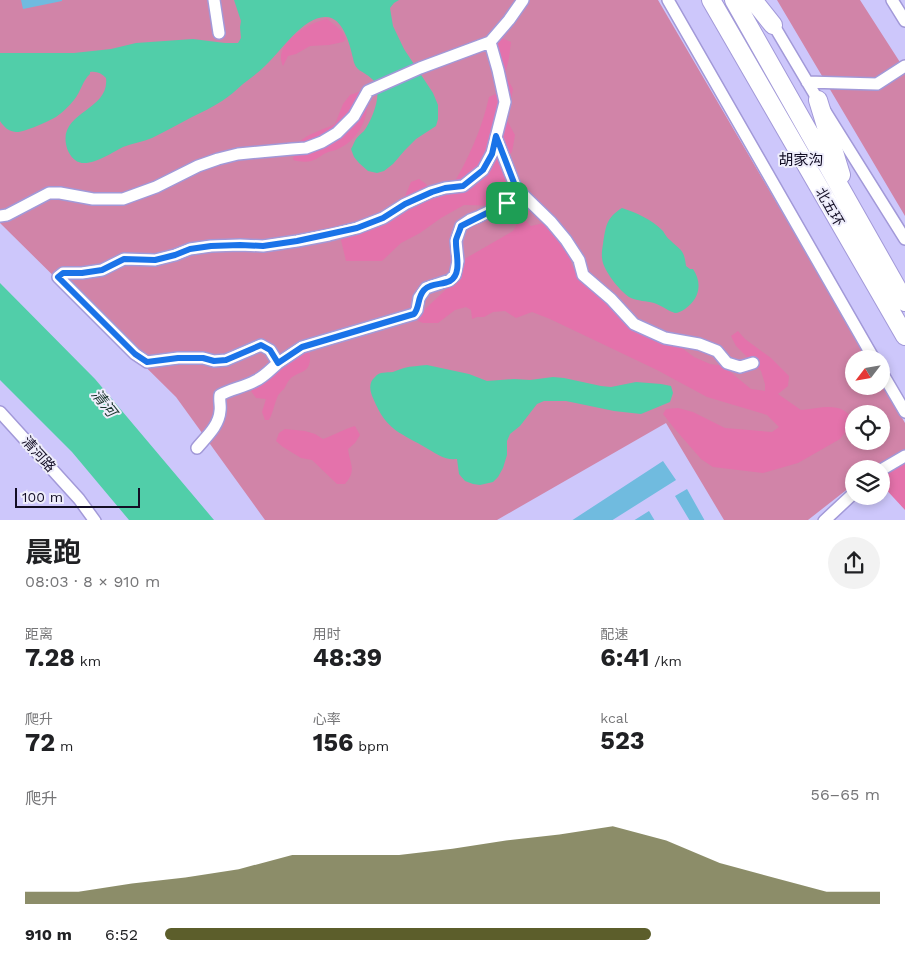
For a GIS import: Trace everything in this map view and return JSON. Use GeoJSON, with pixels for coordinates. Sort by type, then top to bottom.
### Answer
{"type":"FeatureCollection","features":[{"type":"Feature","properties":{"kind":"highway","name":"北五环"},"geometry":{"type":"LineString","coordinates":[[711,0],[905,336]]}},
{"type":"Feature","properties":{"kind":"highway","name":"北五环"},"geometry":{"type":"LineString","coordinates":[[734,0],[905,302]]}},
{"type":"Feature","properties":{"kind":"highway"},"geometry":{"type":"LineString","coordinates":[[753,0],[773,25]]}},
{"type":"Feature","properties":{"kind":"highway"},"geometry":{"type":"LineString","coordinates":[[818,100],[855,215],[905,287]]}},
{"type":"Feature","properties":{"kind":"street"},"geometry":{"type":"LineString","coordinates":[[214,0],[219,33]]}},
{"type":"Feature","properties":{"kind":"street"},"geometry":{"type":"LineString","coordinates":[[0,216],[7,215],[49,193],[93,199],[123,199],[156,187],[198,166],[218,159],[238,154],[306,148],[322,142],[330,138],[354,116],[368,91],[373,88],[490,42],[523,0]]}},
{"type":"Feature","properties":{"kind":"street"},"geometry":{"type":"LineString","coordinates":[[668,0],[869,350]]}},
{"type":"Feature","properties":{"kind":"street"},"geometry":{"type":"LineString","coordinates":[[758,0],[905,239]]}},
{"type":"Feature","properties":{"kind":"street"},"geometry":{"type":"LineString","coordinates":[[892,0],[905,21]]}},
{"type":"Feature","properties":{"kind":"street"},"geometry":{"type":"LineString","coordinates":[[278,363],[270,350],[261,345],[226,360],[178,358],[147,362],[135,354],[58,277],[63,273],[102,270],[124,259],[155,260],[190,249],[211,246],[263,246],[357,228],[383,218],[405,204],[432,192],[463,186],[483,170],[492,154],[505,102],[490,42]]}},
{"type":"Feature","properties":{"kind":"street"},"geometry":{"type":"LineString","coordinates":[[807,82],[877,84],[905,66]]}},
{"type":"Feature","properties":{"kind":"street"},"geometry":{"type":"LineString","coordinates":[[197,448],[217,425],[220,411],[220,395],[255,382],[278,363],[302,347],[414,314],[417,310],[419,298],[426,288],[450,280],[455,275],[458,261],[456,241],[461,226],[507,203],[516,195],[516,188],[496,136]]}},
{"type":"Feature","properties":{"kind":"street"},"geometry":{"type":"LineString","coordinates":[[516,188],[551,222],[566,240],[578,260],[583,274],[611,299],[634,324],[665,338],[699,344],[717,351],[727,363],[740,367],[753,363]]}},
{"type":"Feature","properties":{"kind":"street"},"geometry":{"type":"LineString","coordinates":[[890,386],[905,412]]}},
{"type":"Feature","properties":{"kind":"street","name":"清河路"},"geometry":{"type":"LineString","coordinates":[[0,412],[79,499],[95,520]]}},
{"type":"Feature","properties":{"kind":"street"},"geometry":{"type":"LineString","coordinates":[[890,465],[905,456]]}},
{"type":"Feature","properties":{"kind":"street"},"geometry":{"type":"LineString","coordinates":[[824,520],[845,501]]}},
{"type":"Feature","properties":{"kind":"shaded area"},"geometry":{"type":"Polygon","coordinates":[[[0,0],[658,0],[863,350],[845,350],[845,395],[889,395],[905,423],[905,450],[887,460],[845,460],[845,491],[808,520],[724,520],[666,423],[497,520],[265,520],[176,397],[0,223],[0,0]]]}},
{"type":"Feature","properties":{"kind":"shaded area"},"geometry":{"type":"Polygon","coordinates":[[[777,0],[860,0],[905,70],[905,216],[777,0]]]}},
{"type":"Feature","properties":{"kind":"shaded area"},"geometry":{"type":"Polygon","coordinates":[[[327,19],[342,31],[346,39],[343,42],[329,45],[310,46],[288,56],[283,66],[281,58],[287,42],[302,29],[327,19]]]}},
{"type":"Feature","properties":{"kind":"shaded area"},"geometry":{"type":"Polygon","coordinates":[[[499,37],[511,42],[505,74],[513,89],[510,104],[504,115],[515,135],[512,152],[507,157],[511,182],[510,206],[464,205],[401,243],[382,261],[346,261],[341,240],[347,229],[385,214],[403,201],[411,182],[419,179],[426,184],[429,193],[451,188],[474,144],[489,97],[498,93],[488,47],[499,37]]]}},
{"type":"Feature","properties":{"kind":"shaded area"},"geometry":{"type":"Polygon","coordinates":[[[364,90],[367,98],[366,116],[358,132],[346,145],[313,160],[305,162],[293,160],[295,148],[300,141],[335,124],[343,104],[350,95],[364,90]]]}},
{"type":"Feature","properties":{"kind":"shaded area"},"geometry":{"type":"Polygon","coordinates":[[[521,216],[531,226],[544,223],[570,253],[571,264],[578,277],[638,333],[678,345],[694,357],[710,364],[723,366],[751,389],[765,391],[761,371],[736,346],[731,336],[738,331],[745,339],[771,358],[789,376],[788,386],[778,394],[801,410],[831,407],[844,411],[845,433],[840,439],[798,463],[763,473],[713,467],[701,459],[674,428],[663,414],[666,409],[678,408],[693,412],[725,428],[772,432],[779,427],[767,415],[707,397],[657,370],[532,312],[516,318],[505,311],[493,312],[484,317],[472,319],[471,310],[466,307],[455,310],[438,323],[418,321],[421,313],[460,276],[461,261],[513,231],[521,216]]]}},
{"type":"Feature","properties":{"kind":"shaded area"},"geometry":{"type":"Polygon","coordinates":[[[305,350],[310,354],[307,369],[289,380],[278,395],[269,420],[265,420],[262,412],[266,399],[256,398],[251,391],[305,350]]]}},
{"type":"Feature","properties":{"kind":"shaded area"},"geometry":{"type":"Polygon","coordinates":[[[355,426],[360,435],[348,449],[352,471],[345,484],[337,484],[312,460],[301,458],[276,441],[279,433],[285,429],[305,431],[323,439],[355,426]]]}},
{"type":"Feature","properties":{"kind":"shaded area"},"geometry":{"type":"Polygon","coordinates":[[[905,460],[905,510],[890,494],[890,468],[905,460]]]}},
{"type":"Feature","properties":{"kind":"water"},"geometry":{"type":"Polygon","coordinates":[[[234,0],[399,0],[390,8],[393,26],[404,49],[433,93],[438,105],[436,126],[416,139],[384,171],[377,173],[368,171],[359,163],[351,149],[356,139],[364,131],[376,105],[376,84],[354,63],[348,39],[341,27],[332,18],[326,17],[318,18],[301,28],[263,68],[219,103],[152,138],[123,147],[92,162],[80,163],[73,158],[66,146],[66,133],[77,117],[94,105],[101,97],[105,89],[106,78],[99,73],[90,72],[72,102],[58,115],[48,121],[30,129],[16,132],[6,128],[0,121],[0,53],[74,53],[111,49],[136,43],[193,39],[238,43],[241,38],[241,21],[234,0]]]}},
{"type":"Feature","properties":{"kind":"water"},"geometry":{"type":"Polygon","coordinates":[[[622,208],[654,223],[681,251],[686,266],[693,269],[698,280],[698,291],[694,301],[684,310],[675,313],[654,303],[631,298],[614,282],[607,272],[602,255],[605,232],[610,219],[622,208]]]}},
{"type":"Feature","properties":{"kind":"water","name":"清河"},"geometry":{"type":"Polygon","coordinates":[[[0,283],[95,379],[214,520],[129,520],[72,452],[0,380],[0,283]]]}},
{"type":"Feature","properties":{"kind":"water"},"geometry":{"type":"Polygon","coordinates":[[[427,365],[469,374],[487,381],[530,380],[553,377],[611,387],[636,382],[671,386],[673,393],[670,402],[641,414],[614,411],[566,401],[544,401],[537,404],[520,426],[510,434],[507,441],[507,455],[498,477],[493,482],[480,485],[465,481],[459,474],[457,459],[441,457],[395,430],[384,418],[373,398],[370,384],[377,375],[403,368],[427,365]]]}},
{"type":"Feature","properties":{"kind":"building"},"geometry":{"type":"Polygon","coordinates":[[[21,0],[62,0],[62,1],[23,9],[21,0]]]}},
{"type":"Feature","properties":{"kind":"building"},"geometry":{"type":"Polygon","coordinates":[[[663,461],[676,480],[613,520],[573,520],[663,461]]]}},
{"type":"Feature","properties":{"kind":"building"},"geometry":{"type":"Polygon","coordinates":[[[687,489],[704,520],[689,520],[675,496],[687,489]]]}},
{"type":"Feature","properties":{"kind":"building"},"geometry":{"type":"Polygon","coordinates":[[[649,511],[654,520],[635,520],[649,511]]]}},
{"type":"Feature","properties":{"kind":"district","name":"胡家沟"},"geometry":{"type":"Point","coordinates":[801,160]}},
{"type":"Feature","properties":{"kind":"route"},"geometry":{"type":"LineString","coordinates":[[496,136],[516,188],[516,195],[507,203],[461,226],[456,241],[458,261],[455,275],[450,280],[426,288],[419,298],[417,310],[414,314],[302,347],[278,363],[270,350],[261,345],[226,360],[178,358],[147,362],[135,354],[58,277],[63,273],[102,270],[124,259],[155,260],[190,249],[211,246],[263,246],[329,235],[357,228],[383,218],[405,204],[432,192],[463,186],[483,170],[492,154],[496,136]]}}]}
